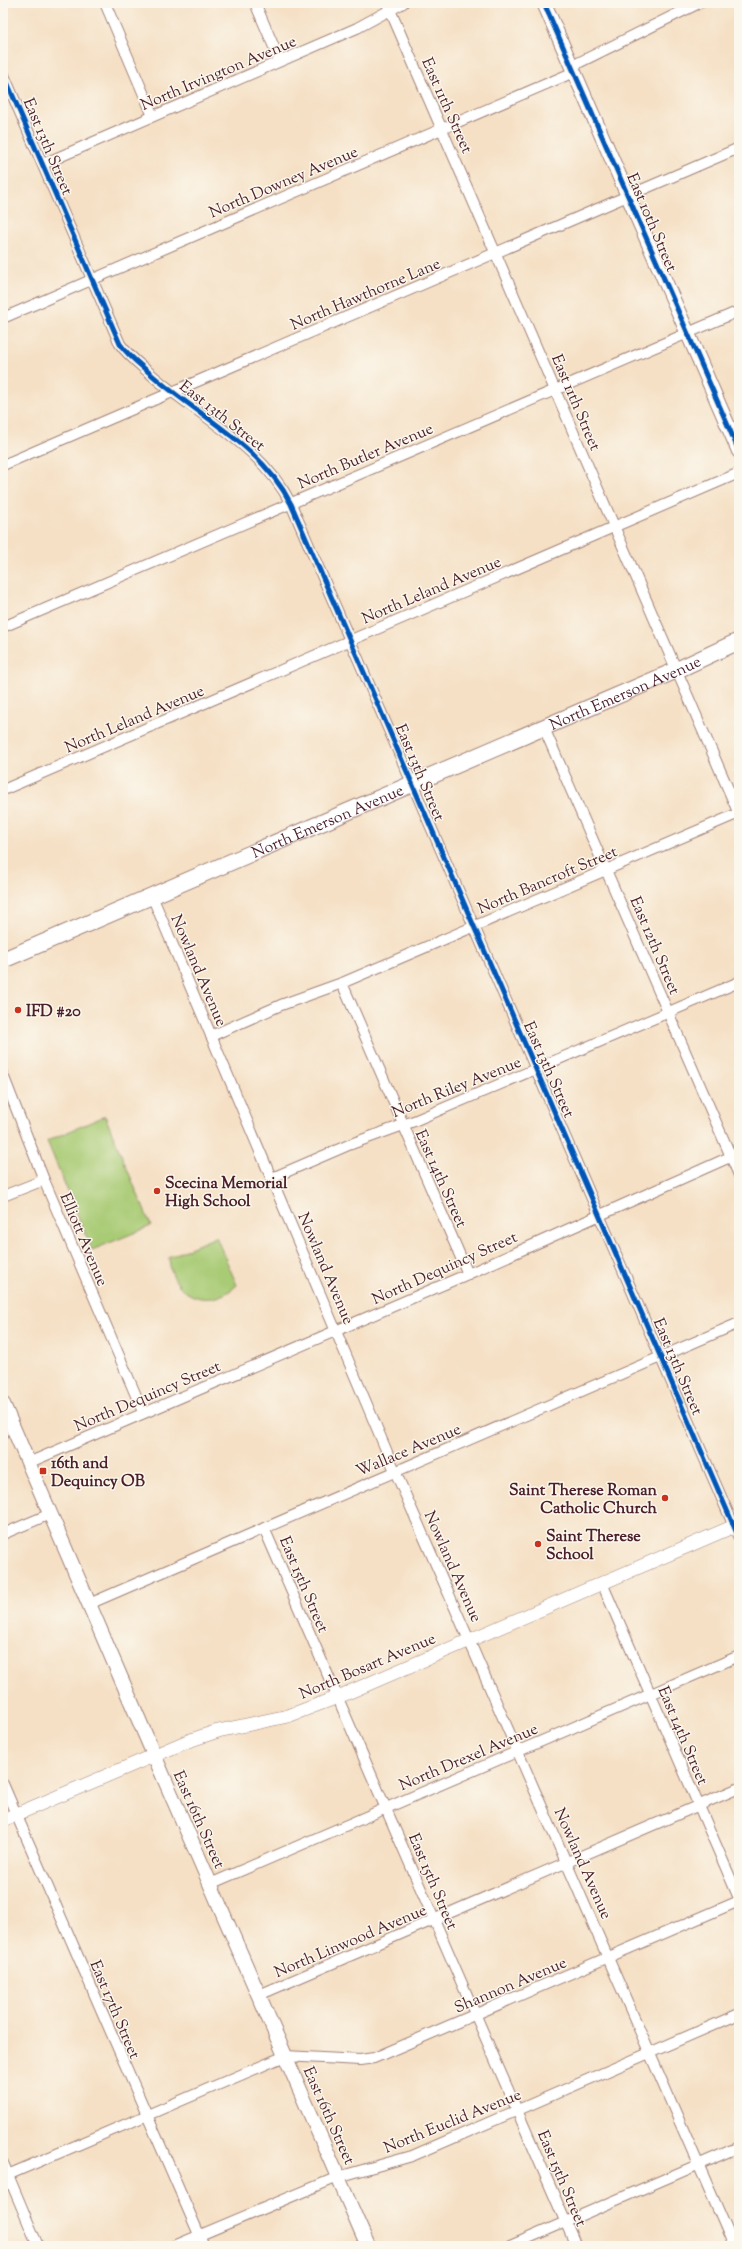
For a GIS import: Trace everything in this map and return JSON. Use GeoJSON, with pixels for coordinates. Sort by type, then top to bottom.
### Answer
{"type":"FeatureCollection","features":[{"type":"Feature","properties":{"kind":"main road","name":"East 10th Street"},"geometry":{"type":"LineString","coordinates":[[544,3],[739,451]]}},
{"type":"Feature","properties":{"kind":"main road","name":"North Emerson Avenue"},"geometry":{"type":"LineString","coordinates":[[3,960],[544,728],[677,670],[739,641]]}},
{"type":"Feature","properties":{"kind":"main road","name":"East 16th Street"},"geometry":{"type":"LineString","coordinates":[[3,1404],[368,2246]]}},
{"type":"Feature","properties":{"kind":"street"},"geometry":{"type":"LineString","coordinates":[[105,3],[153,116]]}},
{"type":"Feature","properties":{"kind":"street"},"geometry":{"type":"LineString","coordinates":[[255,3],[280,61]]}},
{"type":"Feature","properties":{"kind":"street","name":"North Irvington Avenue"},"geometry":{"type":"LineString","coordinates":[[42,164],[357,28],[389,7],[402,3]]}},
{"type":"Feature","properties":{"kind":"street","name":"North Downey Avenue"},"geometry":{"type":"LineString","coordinates":[[3,318],[442,129],[573,69],[699,3]]}},
{"type":"Feature","properties":{"kind":"street","name":"East 11th Street"},"geometry":{"type":"LineString","coordinates":[[389,7],[739,813]]}},
{"type":"Feature","properties":{"kind":"street","name":"East 13th Street"},"geometry":{"type":"LineString","coordinates":[[3,73],[92,280],[124,350],[172,392],[258,458],[278,480],[291,504],[660,1357],[737,1529]]}},
{"type":"Feature","properties":{"kind":"street","name":"North Hawthorne Lane"},"geometry":{"type":"LineString","coordinates":[[3,465],[739,148]]}},
{"type":"Feature","properties":{"kind":"street","name":"North Butler Avenue"},"geometry":{"type":"LineString","coordinates":[[3,627],[739,311]]}},
{"type":"Feature","properties":{"kind":"street","name":"North Leland Avenue"},"geometry":{"type":"LineString","coordinates":[[3,790],[739,473]]}},
{"type":"Feature","properties":{"kind":"street","name":"East 12th Street"},"geometry":{"type":"LineString","coordinates":[[544,728],[668,1012],[735,1155],[739,1175]]}},
{"type":"Feature","properties":{"kind":"street","name":"North Bancroft Street"},"geometry":{"type":"LineString","coordinates":[[211,1036],[281,1006],[342,983],[739,813]]}},
{"type":"Feature","properties":{"kind":"street","name":"Nowland Avenue"},"geometry":{"type":"LineString","coordinates":[[152,896],[337,1330],[395,1471],[734,2246]]}},
{"type":"Feature","properties":{"kind":"street","name":"North Riley Avenue"},"geometry":{"type":"LineString","coordinates":[[272,1178],[536,1070],[739,982]]}},
{"type":"Feature","properties":{"kind":"street","name":"East 14th Street"},"geometry":{"type":"LineString","coordinates":[[342,983],[468,1274]]}},
{"type":"Feature","properties":{"kind":"street","name":"Elliott Avenue"},"geometry":{"type":"LineString","coordinates":[[3,1075],[44,1180],[143,1412]]}},
{"type":"Feature","properties":{"kind":"street","name":"North Dequincy Street"},"geometry":{"type":"LineString","coordinates":[[28,1463],[143,1412],[468,1274],[599,1214],[735,1155]]}},
{"type":"Feature","properties":{"kind":"street"},"geometry":{"type":"LineString","coordinates":[[3,1196],[44,1180]]}},
{"type":"Feature","properties":{"kind":"street","name":"Wallace Avenue"},"geometry":{"type":"LineString","coordinates":[[89,1604],[739,1323]]}},
{"type":"Feature","properties":{"kind":"street"},"geometry":{"type":"LineString","coordinates":[[3,1534],[50,1514]]}},
{"type":"Feature","properties":{"kind":"street","name":"East 15th Street"},"geometry":{"type":"LineString","coordinates":[[264,1528],[576,2246]]}},
{"type":"Feature","properties":{"kind":"street","name":"North Bosart Avenue"},"geometry":{"type":"LineString","coordinates":[[3,1820],[154,1755],[210,1733],[288,1716],[338,1697],[602,1583],[737,1529]]}},
{"type":"Feature","properties":{"kind":"street","name":"East 14th Street"},"geometry":{"type":"LineString","coordinates":[[602,1583],[739,1898]]}},
{"type":"Feature","properties":{"kind":"street","name":"North Drexel Avenue"},"geometry":{"type":"LineString","coordinates":[[210,1884],[739,1656]]}},
{"type":"Feature","properties":{"kind":"street","name":"East 17th Street"},"geometry":{"type":"LineString","coordinates":[[3,1784],[204,2246]]}},
{"type":"Feature","properties":{"kind":"street","name":"North Linwood Avenue"},"geometry":{"type":"LineString","coordinates":[[258,1995],[739,1788]]}},
{"type":"Feature","properties":{"kind":"street","name":"Shannon Avenue"},"geometry":{"type":"LineString","coordinates":[[285,2056],[370,2060],[739,1901]]}},
{"type":"Feature","properties":{"kind":"street","name":"North Euclid Avenue"},"geometry":{"type":"LineString","coordinates":[[174,2246],[338,2177],[412,2156],[739,2014]]}},
{"type":"Feature","properties":{"kind":"street"},"geometry":{"type":"LineString","coordinates":[[6,2176],[285,2056]]}},
{"type":"Feature","properties":{"kind":"street"},"geometry":{"type":"LineString","coordinates":[[510,2246],[739,2147]]}},
{"type":"Feature","properties":{"kind":"street"},"geometry":{"type":"LineString","coordinates":[[3,2163],[6,2176],[38,2246]]}},
{"type":"Feature","properties":{"kind":"green space"},"geometry":{"type":"Polygon","coordinates":[[[105,1116],[151,1226],[92,1250],[47,1141],[105,1116]]]}},
{"type":"Feature","properties":{"kind":"green space"},"geometry":{"type":"Polygon","coordinates":[[[216,1237],[237,1285],[226,1293],[214,1298],[193,1296],[176,1282],[171,1271],[169,1257],[216,1237]]]}},
{"type":"Feature","properties":{"kind":"cycle path"},"geometry":{"type":"LineString","coordinates":[[544,3],[739,451]]}},
{"type":"Feature","properties":{"kind":"cycle path"},"geometry":{"type":"LineString","coordinates":[[3,73],[120,344],[131,357],[171,391],[247,449],[264,465],[279,484],[291,504],[739,1538]]}},
{"type":"Feature","properties":{"kind":"place","name":"IFD #20"},"geometry":{"type":"Point","coordinates":[18,1010]}},
{"type":"Feature","properties":{"kind":"place","name":"Scecina Memorial High School"},"geometry":{"type":"Point","coordinates":[157,1191]}},
{"type":"Feature","properties":{"kind":"place","name":"16th and Dequincy OB"},"geometry":{"type":"Point","coordinates":[43,1471]}},
{"type":"Feature","properties":{"kind":"place","name":"Saint Therese Roman Catholic Church"},"geometry":{"type":"Point","coordinates":[665,1498]}},
{"type":"Feature","properties":{"kind":"place","name":"Saint Therese School"},"geometry":{"type":"Point","coordinates":[538,1544]}}]}
